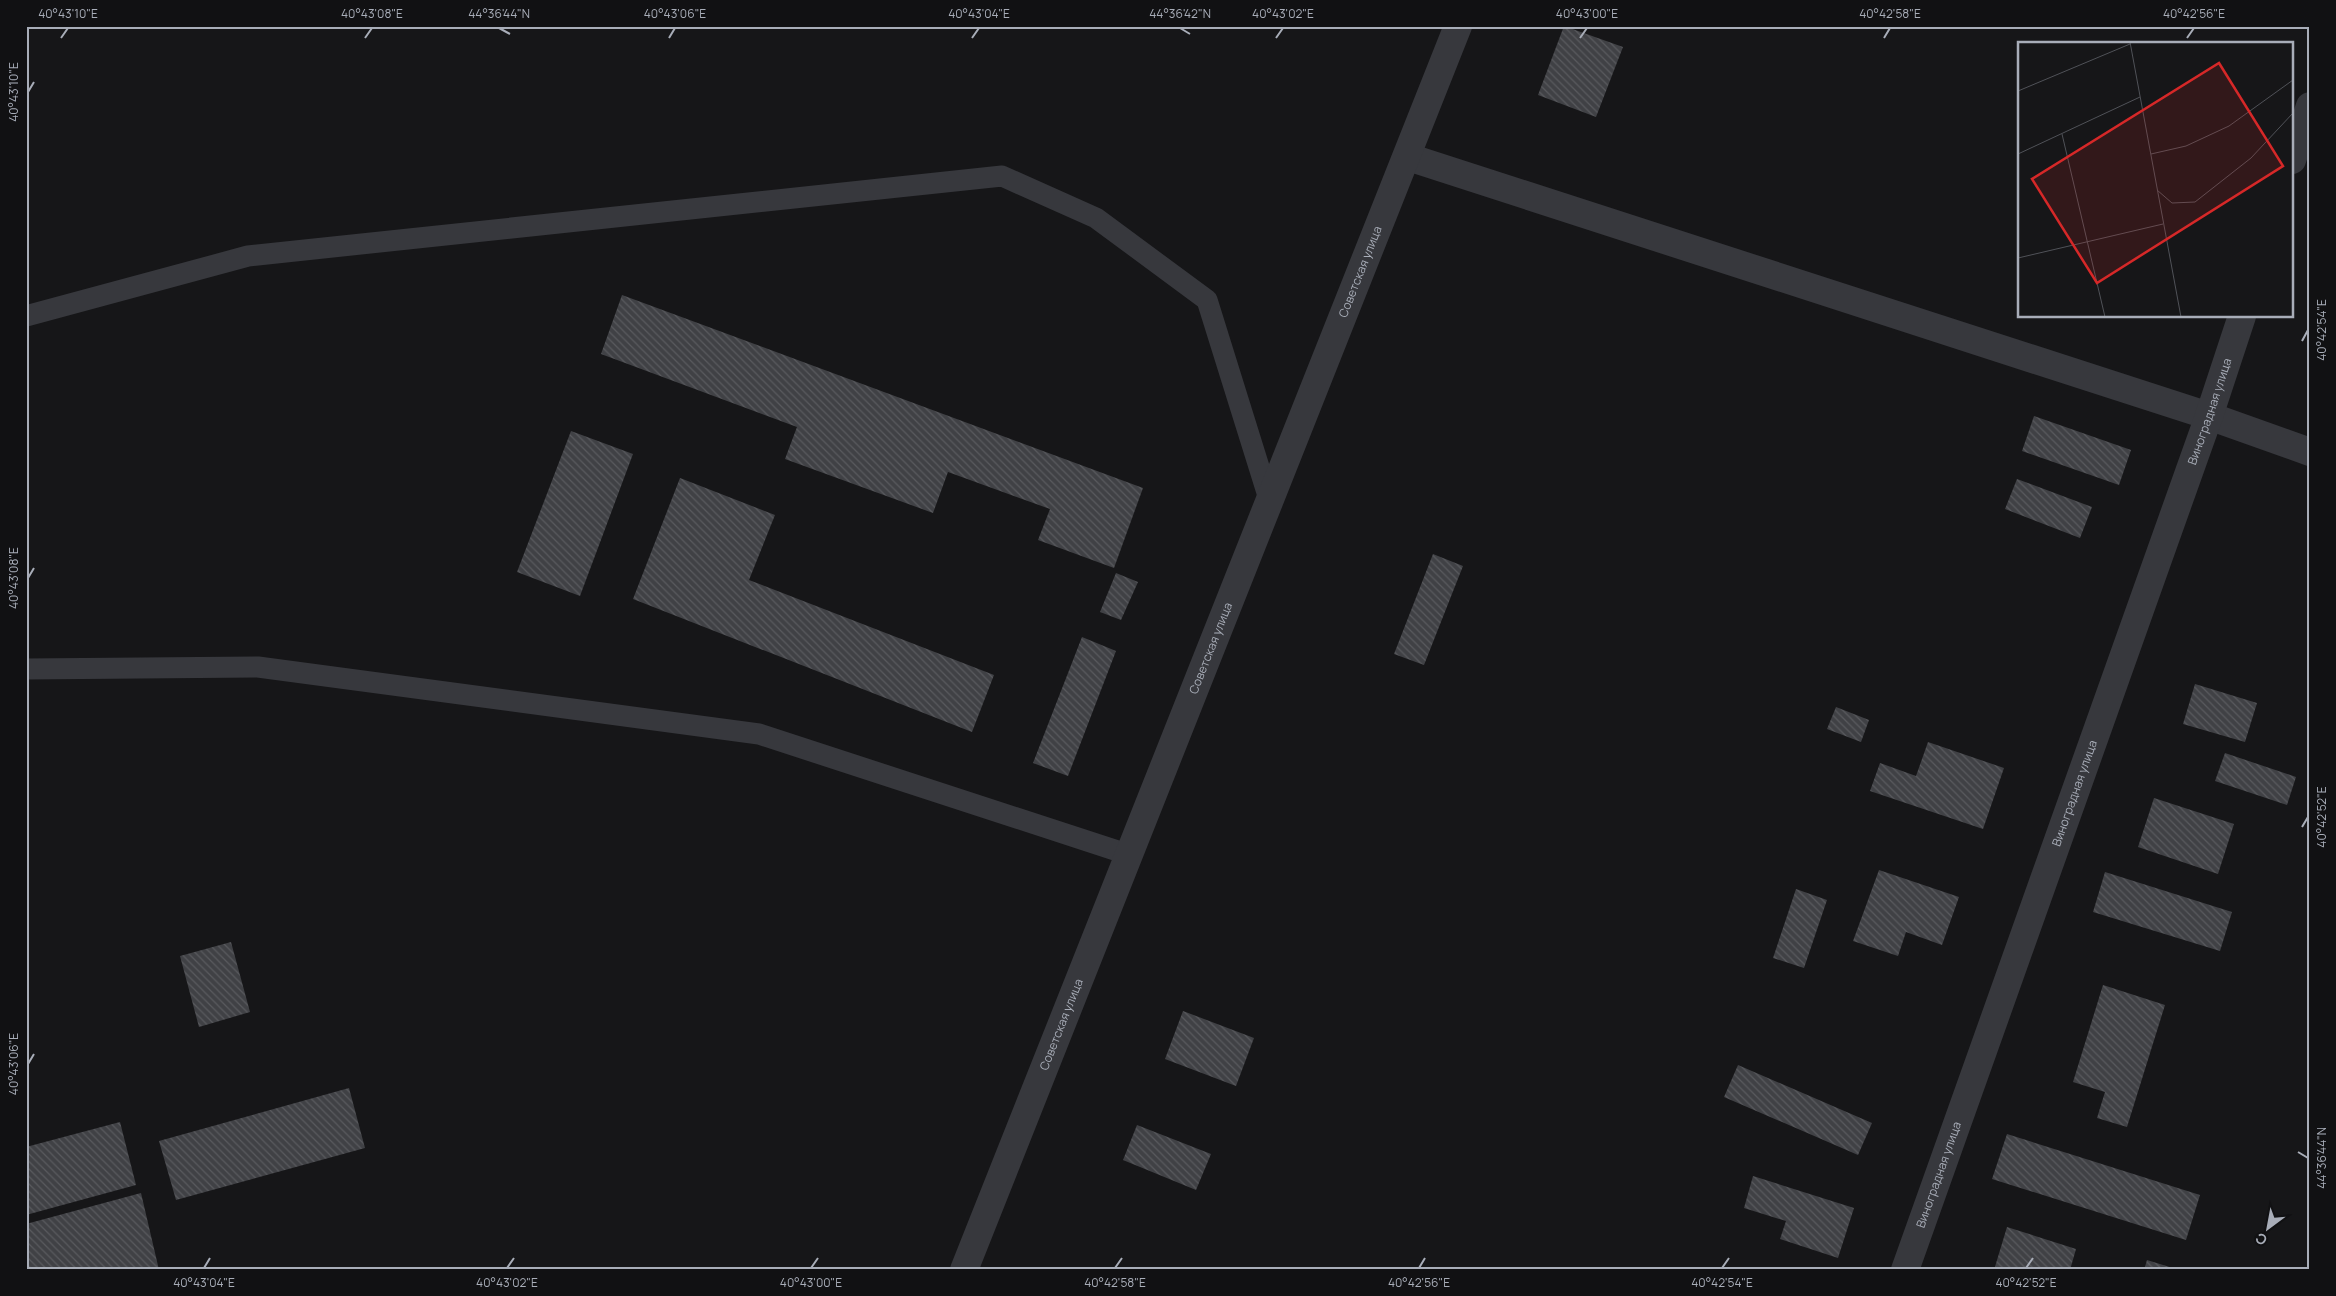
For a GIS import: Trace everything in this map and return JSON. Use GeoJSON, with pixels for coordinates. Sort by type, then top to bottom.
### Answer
{"type":"FeatureCollection","features":[{"type":"Feature","properties":{"kind":"street","name":"Советская улица"},"geometry":{"type":"LineString","coordinates":[[964,1270],[1408,157],[1458,26]]}},
{"type":"Feature","properties":{"kind":"street"},"geometry":{"type":"LineString","coordinates":[[2294,154],[2310,106]]}},
{"type":"Feature","properties":{"kind":"street"},"geometry":{"type":"LineString","coordinates":[[1408,157],[2209,416],[2310,452]]}},
{"type":"Feature","properties":{"kind":"street","name":"Виноградная улица"},"geometry":{"type":"LineString","coordinates":[[1905,1270],[2209,416],[2241,318]]}},
{"type":"Feature","properties":{"kind":"lane"},"geometry":{"type":"LineString","coordinates":[[26,316],[248,256],[1002,176],[1096,218],[1207,300],[1270,502]]}},
{"type":"Feature","properties":{"kind":"lane"},"geometry":{"type":"LineString","coordinates":[[26,669],[258,667],[759,734],[1130,855]]}},
{"type":"Feature","properties":{"kind":"building"},"geometry":{"type":"Polygon","coordinates":[[[1564,26],[1623,47],[1596,117],[1538,95],[1564,26]]]}},
{"type":"Feature","properties":{"kind":"building"},"geometry":{"type":"Polygon","coordinates":[[[622,295],[1143,488],[1114,568],[1038,540],[1050,509],[948,472],[933,513],[785,459],[797,427],[601,354],[622,295]]]}},
{"type":"Feature","properties":{"kind":"building"},"geometry":{"type":"Polygon","coordinates":[[[2034,416],[2131,450],[2119,485],[2022,451],[2034,416]]]}},
{"type":"Feature","properties":{"kind":"building"},"geometry":{"type":"Polygon","coordinates":[[[571,431],[633,454],[580,596],[517,572],[571,431]]]}},
{"type":"Feature","properties":{"kind":"building"},"geometry":{"type":"Polygon","coordinates":[[[680,478],[775,515],[749,580],[994,675],[972,732],[633,599],[680,478]]]}},
{"type":"Feature","properties":{"kind":"building"},"geometry":{"type":"Polygon","coordinates":[[[2017,479],[2092,507],[2080,538],[2005,509],[2017,479]]]}},
{"type":"Feature","properties":{"kind":"building"},"geometry":{"type":"Polygon","coordinates":[[[1433,554],[1463,566],[1424,665],[1394,654],[1433,554]]]}},
{"type":"Feature","properties":{"kind":"building"},"geometry":{"type":"Polygon","coordinates":[[[1116,573],[1138,582],[1121,620],[1100,612],[1116,573]]]}},
{"type":"Feature","properties":{"kind":"building"},"geometry":{"type":"Polygon","coordinates":[[[1082,637],[1116,651],[1068,776],[1033,763],[1082,637]]]}},
{"type":"Feature","properties":{"kind":"building"},"geometry":{"type":"Polygon","coordinates":[[[2195,684],[2257,703],[2245,742],[2183,724],[2195,684]]]}},
{"type":"Feature","properties":{"kind":"building"},"geometry":{"type":"Polygon","coordinates":[[[1836,707],[1869,720],[1861,742],[1827,729],[1836,707]]]}},
{"type":"Feature","properties":{"kind":"building"},"geometry":{"type":"Polygon","coordinates":[[[1928,742],[2004,768],[1983,829],[1870,791],[1880,763],[1916,776],[1928,742]]]}},
{"type":"Feature","properties":{"kind":"building"},"geometry":{"type":"Polygon","coordinates":[[[2225,753],[2296,777],[2287,805],[2215,781],[2225,753]]]}},
{"type":"Feature","properties":{"kind":"building"},"geometry":{"type":"Polygon","coordinates":[[[2154,798],[2234,824],[2218,874],[2138,847],[2154,798]]]}},
{"type":"Feature","properties":{"kind":"building"},"geometry":{"type":"Polygon","coordinates":[[[1879,870],[1959,897],[1942,945],[1906,932],[1898,956],[1853,941],[1879,870]]]}},
{"type":"Feature","properties":{"kind":"building"},"geometry":{"type":"Polygon","coordinates":[[[2105,872],[2232,912],[2220,951],[2093,912],[2105,872]]]}},
{"type":"Feature","properties":{"kind":"building"},"geometry":{"type":"Polygon","coordinates":[[[1796,889],[1827,900],[1804,968],[1773,958],[1796,889]]]}},
{"type":"Feature","properties":{"kind":"building"},"geometry":{"type":"Polygon","coordinates":[[[231,942],[250,1012],[199,1027],[180,956],[231,942]]]}},
{"type":"Feature","properties":{"kind":"building"},"geometry":{"type":"Polygon","coordinates":[[[2103,985],[2165,1005],[2127,1127],[2097,1118],[2105,1092],[2073,1082],[2103,985]]]}},
{"type":"Feature","properties":{"kind":"building"},"geometry":{"type":"Polygon","coordinates":[[[1183,1011],[1254,1038],[1236,1086],[1165,1059],[1183,1011]]]}},
{"type":"Feature","properties":{"kind":"building"},"geometry":{"type":"Polygon","coordinates":[[[1738,1065],[1872,1123],[1858,1155],[1724,1097],[1738,1065]]]}},
{"type":"Feature","properties":{"kind":"building"},"geometry":{"type":"Polygon","coordinates":[[[349,1088],[365,1148],[176,1200],[159,1141],[349,1088]]]}},
{"type":"Feature","properties":{"kind":"building"},"geometry":{"type":"Polygon","coordinates":[[[120,1122],[136,1185],[26,1215],[26,1147],[120,1122]]]}},
{"type":"Feature","properties":{"kind":"building"},"geometry":{"type":"Polygon","coordinates":[[[1137,1125],[1211,1154],[1196,1190],[1123,1160],[1137,1125]]]}},
{"type":"Feature","properties":{"kind":"building"},"geometry":{"type":"Polygon","coordinates":[[[2007,1134],[2200,1195],[2186,1240],[1992,1179],[2007,1134]]]}},
{"type":"Feature","properties":{"kind":"building"},"geometry":{"type":"Polygon","coordinates":[[[1753,1176],[1854,1208],[1838,1258],[1780,1239],[1786,1221],[1744,1208],[1753,1176]]]}},
{"type":"Feature","properties":{"kind":"building"},"geometry":{"type":"Polygon","coordinates":[[[141,1193],[159,1270],[101,1270],[101,1268],[26,1270],[26,1224],[141,1193]]]}},
{"type":"Feature","properties":{"kind":"building"},"geometry":{"type":"Polygon","coordinates":[[[2007,1227],[2076,1249],[2070,1270],[1994,1270],[2007,1227]]]}},
{"type":"Feature","properties":{"kind":"building"},"geometry":{"type":"Polygon","coordinates":[[[2147,1260],[2176,1269],[2176,1270],[2144,1270],[2147,1260]]]}}]}
